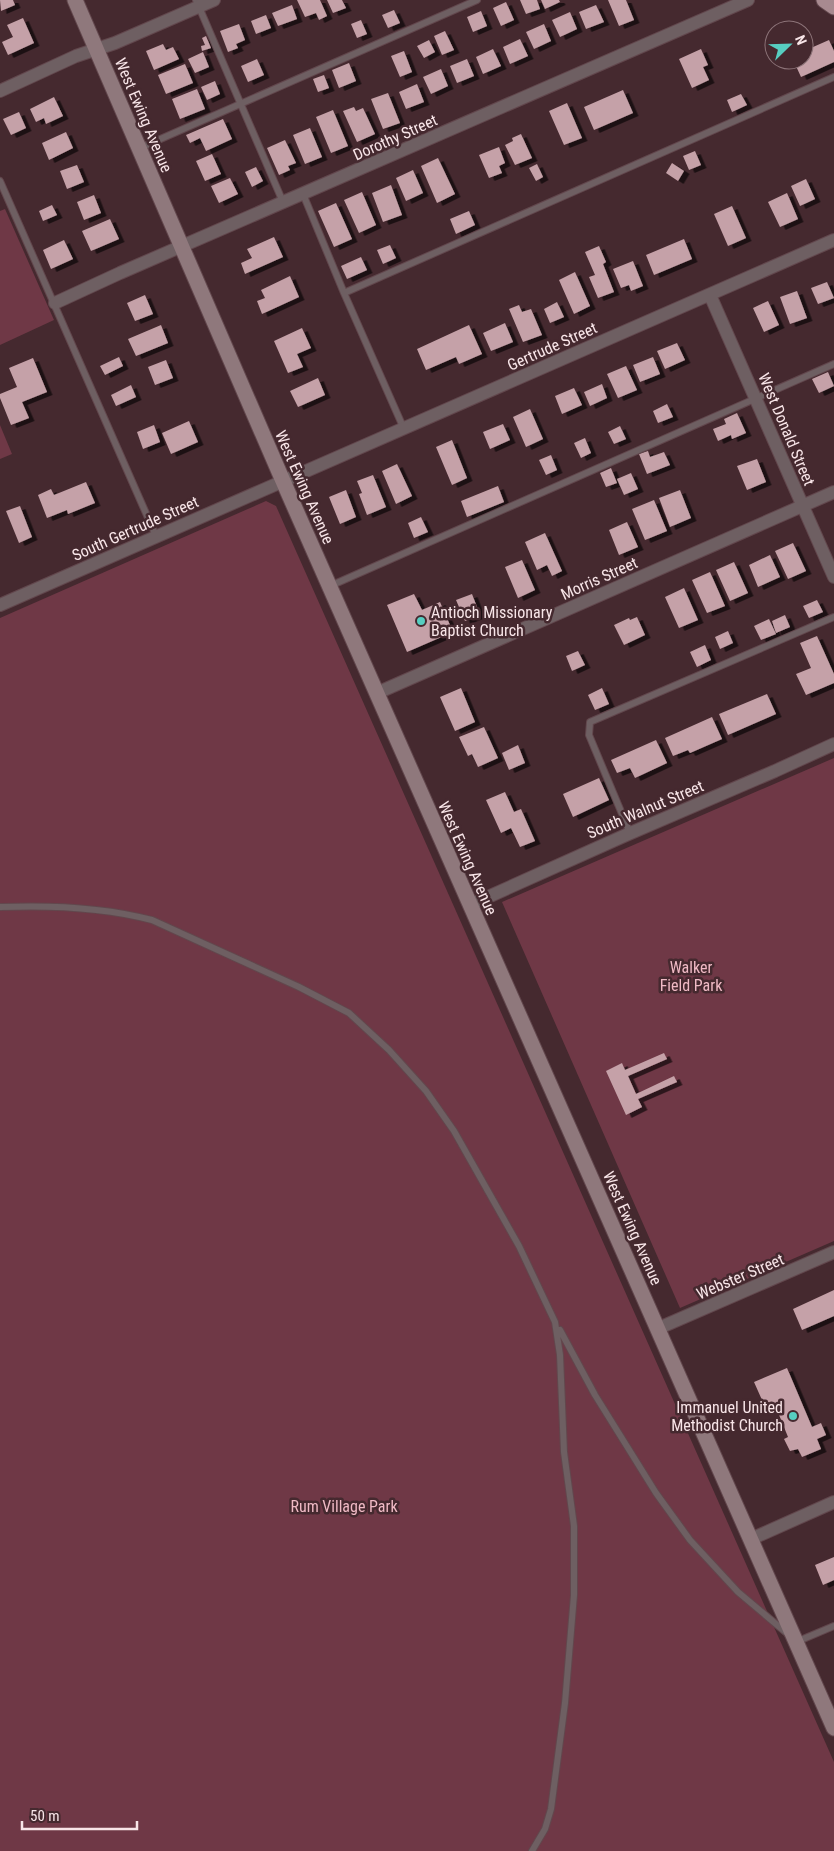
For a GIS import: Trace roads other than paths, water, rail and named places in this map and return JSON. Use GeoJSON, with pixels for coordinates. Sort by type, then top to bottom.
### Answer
{"type":"FeatureCollection","features":[{"type":"Feature","properties":{"kind":"main road"},"geometry":{"type":"LineString","coordinates":[[824,0],[834,7]]}},
{"type":"Feature","properties":{"kind":"street","name":"West Ewing Avenue"},"geometry":{"type":"LineString","coordinates":[[75,0],[329,586],[659,1328],[834,1728]]}},
{"type":"Feature","properties":{"kind":"street"},"geometry":{"type":"LineString","coordinates":[[0,91],[76,56],[115,44],[198,3],[214,0]]}},
{"type":"Feature","properties":{"kind":"street","name":"Dorothy Street"},"geometry":{"type":"LineString","coordinates":[[55,303],[748,0]]}},
{"type":"Feature","properties":{"kind":"street","name":"Gertrude Street"},"geometry":{"type":"LineString","coordinates":[[283,481],[834,240]]}},
{"type":"Feature","properties":{"kind":"street","name":"West Donald Street"},"geometry":{"type":"LineString","coordinates":[[710,295],[834,577]]}},
{"type":"Feature","properties":{"kind":"street","name":"South Gertrude Street"},"geometry":{"type":"LineString","coordinates":[[0,605],[283,481]]}},
{"type":"Feature","properties":{"kind":"street","name":"Morris Street"},"geometry":{"type":"LineString","coordinates":[[377,693],[834,492]]}},
{"type":"Feature","properties":{"kind":"street","name":"South Walnut Street"},"geometry":{"type":"LineString","coordinates":[[470,904],[834,744]]}},
{"type":"Feature","properties":{"kind":"street","name":"Webster Street"},"geometry":{"type":"LineString","coordinates":[[659,1328],[834,1252]]}},
{"type":"Feature","properties":{"kind":"street"},"geometry":{"type":"LineString","coordinates":[[751,1539],[834,1502]]}},
{"type":"Feature","properties":{"kind":"lane"},"geometry":{"type":"LineString","coordinates":[[140,148],[477,0]]}},
{"type":"Feature","properties":{"kind":"lane"},"geometry":{"type":"LineString","coordinates":[[198,3],[283,202]]}},
{"type":"Feature","properties":{"kind":"lane"},"geometry":{"type":"LineString","coordinates":[[344,293],[834,78]]}},
{"type":"Feature","properties":{"kind":"lane"},"geometry":{"type":"LineString","coordinates":[[0,181],[156,536]]}},
{"type":"Feature","properties":{"kind":"lane"},"geometry":{"type":"LineString","coordinates":[[303,194],[344,293],[404,428]]}},
{"type":"Feature","properties":{"kind":"lane"},"geometry":{"type":"LineString","coordinates":[[329,586],[834,364]]}},
{"type":"Feature","properties":{"kind":"lane"},"geometry":{"type":"LineString","coordinates":[[630,833],[589,735],[590,722],[834,617]]}},
{"type":"Feature","properties":{"kind":"lane"},"geometry":{"type":"LineString","coordinates":[[0,907],[77,908],[132,914],[152,920],[298,986],[348,1013],[388,1050],[426,1091],[454,1131],[519,1246],[555,1322],[604,1409],[656,1493],[690,1540],[738,1592],[796,1642],[834,1626]]}},
{"type":"Feature","properties":{"kind":"lane"},"geometry":{"type":"LineString","coordinates":[[532,1851],[545,1829],[551,1809],[565,1703],[574,1595],[574,1526],[564,1452],[560,1355],[555,1322]]}},
{"type":"Feature","properties":{"kind":"place","name":"Antioch Missionary Baptist Church"},"geometry":{"type":"Point","coordinates":[421,621]}},
{"type":"Feature","properties":{"kind":"place","name":"Immanuel United Methodist Church"},"geometry":{"type":"Point","coordinates":[793,1416]}},
{"type":"Feature","properties":{"kind":"park label","name":"Walker Field Park"},"geometry":{"type":"Point","coordinates":[691,976]}},
{"type":"Feature","properties":{"kind":"park label","name":"Rum Village Park"},"geometry":{"type":"Point","coordinates":[344,1506]}}]}
